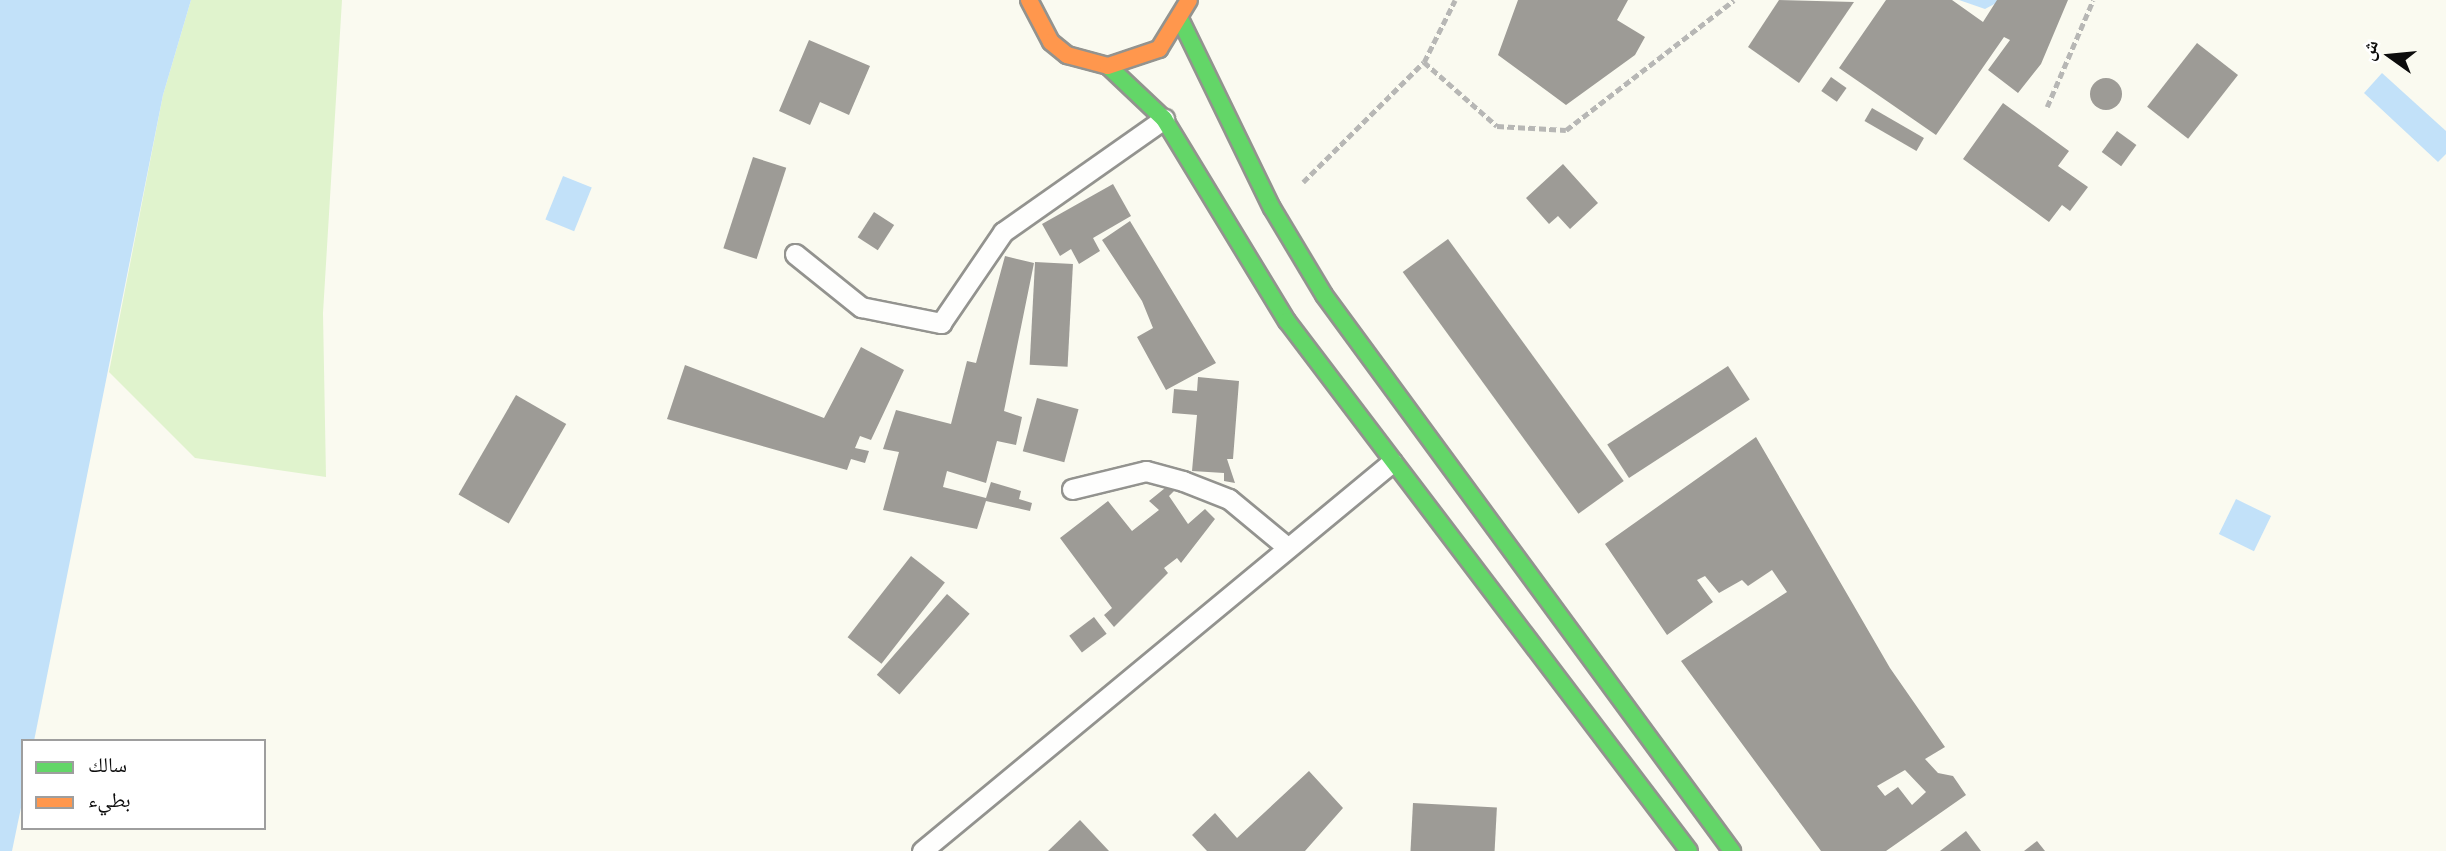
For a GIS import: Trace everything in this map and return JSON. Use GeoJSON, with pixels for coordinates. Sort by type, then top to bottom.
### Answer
{"type":"FeatureCollection","features":[{"type":"Feature","properties":{"kind":"main road"},"geometry":{"type":"LineString","coordinates":[[1029,0],[1051,42],[1067,55],[1108,66],[1143,58],[1181,21],[1188,0]]}},
{"type":"Feature","properties":{"kind":"main road"},"geometry":{"type":"LineString","coordinates":[[1181,21],[1272,208],[1354,338],[1732,851]]}},
{"type":"Feature","properties":{"kind":"main road"},"geometry":{"type":"LineString","coordinates":[[1108,66],[1164,119],[1254,273],[1392,462],[1689,851]]}},
{"type":"Feature","properties":{"kind":"lane"},"geometry":{"type":"LineString","coordinates":[[794,254],[861,307],[941,323],[1003,232],[1164,119]]}},
{"type":"Feature","properties":{"kind":"lane"},"geometry":{"type":"LineString","coordinates":[[922,851],[1392,462]]}},
{"type":"Feature","properties":{"kind":"lane"},"geometry":{"type":"LineString","coordinates":[[1072,489],[1146,471],[1183,481],[1229,499],[1287,547]]}},
{"type":"Feature","properties":{"kind":"path"},"geometry":{"type":"LineString","coordinates":[[1272,208],[1424,62],[1455,0]]}},
{"type":"Feature","properties":{"kind":"path"},"geometry":{"type":"LineString","coordinates":[[1424,62],[1497,126],[1566,130],[1734,0]]}},
{"type":"Feature","properties":{"kind":"path"},"geometry":{"type":"LineString","coordinates":[[2047,107],[2093,0]]}},
{"type":"Feature","properties":{"kind":"green space"},"geometry":{"type":"Polygon","coordinates":[[[191,0],[342,0],[323,313],[326,477],[195,458],[109,372],[163,95],[191,0]]]}},
{"type":"Feature","properties":{"kind":"water"},"geometry":{"type":"Polygon","coordinates":[[[0,0],[191,0],[163,95],[34,739],[21,739],[21,808],[12,851],[0,851],[0,0]]]}},
{"type":"Feature","properties":{"kind":"water"},"geometry":{"type":"Polygon","coordinates":[[[1959,0],[2002,0],[1985,9],[1959,0]]]}},
{"type":"Feature","properties":{"kind":"water"},"geometry":{"type":"Polygon","coordinates":[[[2382,73],[2446,131],[2446,154],[2438,162],[2364,93],[2382,73]]]}},
{"type":"Feature","properties":{"kind":"water"},"geometry":{"type":"Polygon","coordinates":[[[563,176],[592,188],[574,231],[545,220],[563,176]]]}},
{"type":"Feature","properties":{"kind":"water"},"geometry":{"type":"Polygon","coordinates":[[[2236,499],[2271,516],[2254,551],[2219,534],[2236,499]]]}},
{"type":"Feature","properties":{"kind":"building"},"geometry":{"type":"Polygon","coordinates":[[[1518,0],[1628,0],[1617,20],[1645,37],[1635,55],[1566,105],[1498,55],[1518,0]]]}},
{"type":"Feature","properties":{"kind":"building"},"geometry":{"type":"Polygon","coordinates":[[[1779,0],[1854,2],[1799,83],[1748,47],[1779,0]]]}},
{"type":"Feature","properties":{"kind":"building"},"geometry":{"type":"Polygon","coordinates":[[[1886,0],[1952,0],[1983,22],[1997,0],[2068,0],[2041,64],[2018,93],[1988,70],[2010,40],[2004,37],[1936,135],[1839,68],[1886,0]]]}},
{"type":"Feature","properties":{"kind":"building"},"geometry":{"type":"Polygon","coordinates":[[[809,40],[870,66],[849,115],[820,102],[810,125],[779,111],[809,40]]]}},
{"type":"Feature","properties":{"kind":"building"},"geometry":{"type":"Polygon","coordinates":[[[2197,43],[2238,75],[2188,139],[2147,107],[2197,43]]]}},
{"type":"Feature","properties":{"kind":"building"},"geometry":{"type":"Polygon","coordinates":[[[1831,77],[1847,88],[1837,102],[1821,91],[1831,77]]]}},
{"type":"Feature","properties":{"kind":"building"},"geometry":{"type":"Polygon","coordinates":[[[2106,78],[2118,82],[2122,94],[2118,106],[2106,110],[2094,106],[2090,94],[2094,82],[2106,78]]]}},
{"type":"Feature","properties":{"kind":"building"},"geometry":{"type":"Polygon","coordinates":[[[2003,103],[2069,151],[2058,166],[2088,187],[2070,211],[2062,205],[2049,222],[1963,159],[2003,103]]]}},
{"type":"Feature","properties":{"kind":"building"},"geometry":{"type":"Polygon","coordinates":[[[1872,108],[1924,138],[1916,151],[1864,121],[1872,108]]]}},
{"type":"Feature","properties":{"kind":"building"},"geometry":{"type":"Polygon","coordinates":[[[2117,131],[2136,145],[2121,166],[2102,152],[2117,131]]]}},
{"type":"Feature","properties":{"kind":"building"},"geometry":{"type":"Polygon","coordinates":[[[753,157],[786,168],[757,259],[723,248],[753,157]]]}},
{"type":"Feature","properties":{"kind":"building"},"geometry":{"type":"Polygon","coordinates":[[[1563,164],[1598,203],[1570,229],[1558,216],[1549,224],[1526,198],[1563,164]]]}},
{"type":"Feature","properties":{"kind":"building"},"geometry":{"type":"Polygon","coordinates":[[[1113,184],[1131,216],[1093,238],[1100,251],[1079,264],[1071,249],[1060,256],[1042,224],[1113,184]]]}},
{"type":"Feature","properties":{"kind":"building"},"geometry":{"type":"Polygon","coordinates":[[[874,212],[894,225],[878,250],[858,237],[874,212]]]}},
{"type":"Feature","properties":{"kind":"building"},"geometry":{"type":"Polygon","coordinates":[[[1130,221],[1216,363],[1166,390],[1137,337],[1153,328],[1142,301],[1102,240],[1130,221]]]}},
{"type":"Feature","properties":{"kind":"building"},"geometry":{"type":"Polygon","coordinates":[[[1448,239],[1624,481],[1578,514],[1403,272],[1448,239]]]}},
{"type":"Feature","properties":{"kind":"building"},"geometry":{"type":"Polygon","coordinates":[[[1005,256],[1034,263],[1004,411],[1022,417],[1016,445],[997,441],[986,483],[947,471],[943,487],[986,498],[991,482],[1021,491],[1019,499],[1032,503],[1030,511],[986,501],[977,529],[883,510],[899,452],[883,449],[896,410],[951,424],[967,361],[976,363],[1005,256]]]}},
{"type":"Feature","properties":{"kind":"building"},"geometry":{"type":"Polygon","coordinates":[[[1035,262],[1073,264],[1068,367],[1030,365],[1035,262]]]}},
{"type":"Feature","properties":{"kind":"building"},"geometry":{"type":"Polygon","coordinates":[[[861,347],[904,370],[871,440],[860,436],[855,448],[869,451],[865,463],[851,459],[847,470],[667,419],[685,365],[824,418],[861,347]]]}},
{"type":"Feature","properties":{"kind":"building"},"geometry":{"type":"Polygon","coordinates":[[[1728,366],[1750,400],[1629,478],[1607,444],[1728,366]]]}},
{"type":"Feature","properties":{"kind":"building"},"geometry":{"type":"Polygon","coordinates":[[[1198,377],[1239,381],[1233,459],[1227,459],[1235,483],[1224,481],[1224,473],[1192,471],[1197,415],[1172,413],[1174,389],[1197,391],[1198,377]]]}},
{"type":"Feature","properties":{"kind":"building"},"geometry":{"type":"Polygon","coordinates":[[[516,395],[566,424],[509,524],[458,495],[516,395]]]}},
{"type":"Feature","properties":{"kind":"building"},"geometry":{"type":"Polygon","coordinates":[[[1037,398],[1079,409],[1064,462],[1023,451],[1037,398]]]}},
{"type":"Feature","properties":{"kind":"building"},"geometry":{"type":"Polygon","coordinates":[[[1756,437],[1890,668],[1945,747],[1925,759],[1938,773],[1953,776],[1966,795],[1886,851],[1821,851],[1681,661],[1787,592],[1772,570],[1748,586],[1742,580],[1719,593],[1705,576],[1697,580],[1713,602],[1667,635],[1605,544],[1756,437]],[[1905,770],[1877,786],[1885,796],[1898,787],[1912,805],[1926,792],[1905,770]]]}},
{"type":"Feature","properties":{"kind":"building"},"geometry":{"type":"Polygon","coordinates":[[[1170,484],[1175,490],[1169,496],[1188,524],[1205,509],[1215,519],[1181,563],[1177,558],[1164,568],[1168,573],[1114,627],[1104,615],[1112,608],[1060,538],[1108,501],[1132,531],[1159,510],[1149,501],[1170,484]]]}},
{"type":"Feature","properties":{"kind":"building"},"geometry":{"type":"Polygon","coordinates":[[[911,556],[945,582],[881,664],[848,637],[911,556]]]}},
{"type":"Feature","properties":{"kind":"building"},"geometry":{"type":"Polygon","coordinates":[[[947,594],[970,614],[899,694],[877,675],[947,594]]]}},
{"type":"Feature","properties":{"kind":"building"},"geometry":{"type":"Polygon","coordinates":[[[1094,617],[1107,634],[1082,652],[1069,636],[1094,617]]]}},
{"type":"Feature","properties":{"kind":"building"},"geometry":{"type":"Polygon","coordinates":[[[1309,771],[1343,808],[1305,851],[1207,851],[1192,835],[1215,813],[1237,838],[1309,771]]]}},
{"type":"Feature","properties":{"kind":"building"},"geometry":{"type":"Polygon","coordinates":[[[1413,803],[1497,807],[1495,851],[1410,851],[1413,803]]]}},
{"type":"Feature","properties":{"kind":"building"},"geometry":{"type":"Polygon","coordinates":[[[1080,820],[1109,851],[1048,851],[1080,820]]]}},
{"type":"Feature","properties":{"kind":"building"},"geometry":{"type":"Polygon","coordinates":[[[1966,831],[1981,851],[1940,851],[1966,831]]]}},
{"type":"Feature","properties":{"kind":"building"},"geometry":{"type":"Polygon","coordinates":[[[2037,841],[2045,851],[2024,851],[2037,841]]]}},
{"type":"Feature","properties":{"kind":"traffic: fast"},"geometry":{"type":"LineString","coordinates":[[1181,21],[1272,208],[1324,295],[1732,851]]}},
{"type":"Feature","properties":{"kind":"traffic: fast"},"geometry":{"type":"LineString","coordinates":[[1108,66],[1164,119],[1287,321],[1689,851]]}},
{"type":"Feature","properties":{"kind":"traffic: slow"},"geometry":{"type":"LineString","coordinates":[[1029,0],[1051,42],[1067,55],[1108,66],[1159,49],[1189,0]]}}]}
